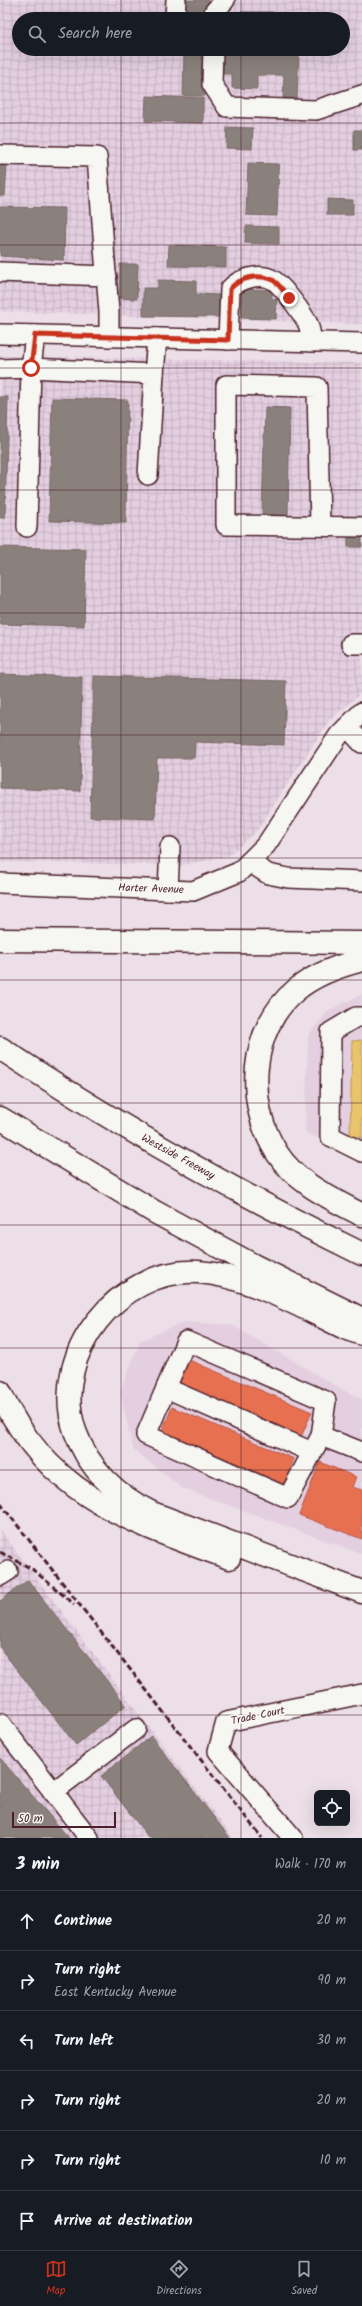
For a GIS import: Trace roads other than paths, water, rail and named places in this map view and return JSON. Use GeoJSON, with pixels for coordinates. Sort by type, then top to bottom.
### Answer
{"type":"FeatureCollection","features":[{"type":"Feature","properties":{"kind":"highway"},"geometry":{"type":"LineString","coordinates":[[0,940],[362,943]]}},
{"type":"Feature","properties":{"kind":"highway"},"geometry":{"type":"LineString","coordinates":[[362,960],[345,964],[317,976],[296,990],[269,1026],[262,1044],[255,1088],[258,1109],[265,1131],[277,1154],[298,1176],[362,1215]]}},
{"type":"Feature","properties":{"kind":"highway","name":"Westside Freeway"},"geometry":{"type":"LineString","coordinates":[[0,1048],[49,1081],[188,1163],[288,1218],[362,1254]]}},
{"type":"Feature","properties":{"kind":"highway"},"geometry":{"type":"LineString","coordinates":[[0,1118],[160,1214],[253,1265],[362,1319]]}},
{"type":"Feature","properties":{"kind":"highway"},"geometry":{"type":"LineString","coordinates":[[362,1334],[347,1329],[250,1284],[220,1275],[196,1272],[172,1275],[148,1281],[127,1292],[107,1308],[90,1330],[80,1348],[74,1366],[70,1408],[75,1430],[84,1453],[96,1471],[114,1490],[131,1503],[152,1513],[362,1592]]}},
{"type":"Feature","properties":{"kind":"highway"},"geometry":{"type":"LineString","coordinates":[[0,1392],[27,1441],[54,1470],[80,1491],[110,1510],[146,1526],[362,1606]]}},
{"type":"Feature","properties":{"kind":"street"},"geometry":{"type":"LineString","coordinates":[[175,12],[176,0]]}},
{"type":"Feature","properties":{"kind":"street"},"geometry":{"type":"LineString","coordinates":[[214,12],[225,0]]}},
{"type":"Feature","properties":{"kind":"street"},"geometry":{"type":"LineString","coordinates":[[213,56],[212,84],[227,107],[316,110],[362,95]]}},
{"type":"Feature","properties":{"kind":"street"},"geometry":{"type":"LineString","coordinates":[[0,155],[98,157],[107,276],[109,337]]}},
{"type":"Feature","properties":{"kind":"street"},"geometry":{"type":"LineString","coordinates":[[0,272],[107,276]]}},
{"type":"Feature","properties":{"kind":"street"},"geometry":{"type":"LineString","coordinates":[[228,340],[230,289],[243,279],[259,277],[272,279],[279,286],[308,324],[312,342]]}},
{"type":"Feature","properties":{"kind":"street"},"geometry":{"type":"LineString","coordinates":[[0,334],[362,343]]}},
{"type":"Feature","properties":{"kind":"street"},"geometry":{"type":"LineString","coordinates":[[27,527],[31,368],[35,335]]}},
{"type":"Feature","properties":{"kind":"street"},"geometry":{"type":"LineString","coordinates":[[148,475],[157,338]]}},
{"type":"Feature","properties":{"kind":"street"},"geometry":{"type":"LineString","coordinates":[[0,369],[31,368],[154,374]]}},
{"type":"Feature","properties":{"kind":"street"},"geometry":{"type":"LineString","coordinates":[[320,526],[317,387],[226,385],[226,525],[362,527]]}},
{"type":"Feature","properties":{"kind":"street","name":"Harter Avenue"},"geometry":{"type":"LineString","coordinates":[[0,883],[193,891],[239,872],[266,845],[340,735],[362,712]]}},
{"type":"Feature","properties":{"kind":"street"},"geometry":{"type":"LineString","coordinates":[[347,727],[362,743]]}},
{"type":"Feature","properties":{"kind":"street"},"geometry":{"type":"LineString","coordinates":[[168,890],[170,846]]}},
{"type":"Feature","properties":{"kind":"street"},"geometry":{"type":"LineString","coordinates":[[249,862],[268,874],[288,878],[362,881]]}},
{"type":"Feature","properties":{"kind":"street"},"geometry":{"type":"LineString","coordinates":[[362,1017],[356,1017],[331,1032],[330,1136],[362,1152]]}},
{"type":"Feature","properties":{"kind":"street"},"geometry":{"type":"LineString","coordinates":[[186,1341],[326,1401],[321,1436],[288,1498],[146,1435],[166,1388],[186,1341]]}},
{"type":"Feature","properties":{"kind":"street"},"geometry":{"type":"LineString","coordinates":[[166,1388],[312,1452]]}},
{"type":"Feature","properties":{"kind":"street"},"geometry":{"type":"LineString","coordinates":[[321,1436],[362,1452]]}},
{"type":"Feature","properties":{"kind":"street","name":"Trade Court"},"geometry":{"type":"LineString","coordinates":[[293,1838],[218,1752],[226,1722],[362,1694]]}},
{"type":"Feature","properties":{"kind":"street"},"geometry":{"type":"LineString","coordinates":[[0,1723],[89,1838]]}},
{"type":"Feature","properties":{"kind":"street"},"geometry":{"type":"LineString","coordinates":[[54,1792],[136,1729]]}},
{"type":"Feature","properties":{"kind":"railway"},"geometry":{"type":"LineString","coordinates":[[0,1503],[262,1838]]}},
{"type":"Feature","properties":{"kind":"railway"},"geometry":{"type":"LineString","coordinates":[[0,1552],[32,1569],[74,1604]]}}]}
